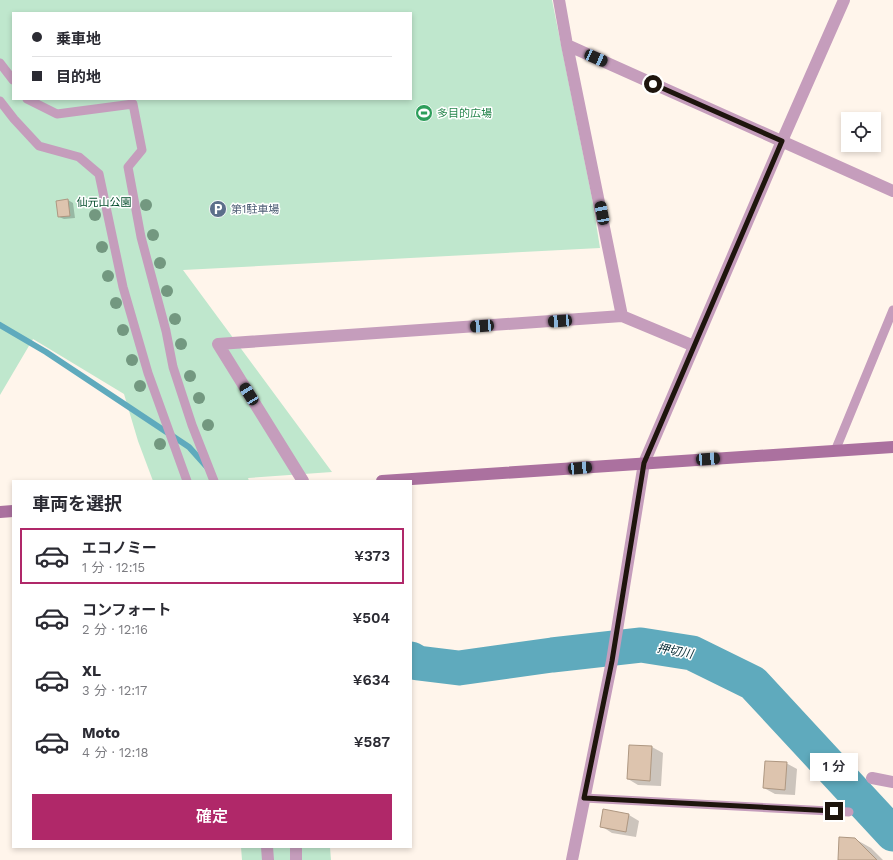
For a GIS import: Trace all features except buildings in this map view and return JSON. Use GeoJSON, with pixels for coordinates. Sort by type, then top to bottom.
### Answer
{"type":"FeatureCollection","features":[{"type":"Feature","properties":{"kind":"street"},"geometry":{"type":"LineString","coordinates":[[559,0],[622,316]]}},
{"type":"Feature","properties":{"kind":"street"},"geometry":{"type":"LineString","coordinates":[[572,860],[612,661],[644,463],[844,0]]}},
{"type":"Feature","properties":{"kind":"street"},"geometry":{"type":"LineString","coordinates":[[567,45],[893,191]]}},
{"type":"Feature","properties":{"kind":"street"},"geometry":{"type":"LineString","coordinates":[[302,480],[218,344],[622,316],[694,346]]}},
{"type":"Feature","properties":{"kind":"street"},"geometry":{"type":"LineString","coordinates":[[397,480],[893,447]]}},
{"type":"Feature","properties":{"kind":"street"},"geometry":{"type":"LineString","coordinates":[[0,512],[12,511]]}},
{"type":"Feature","properties":{"kind":"street"},"geometry":{"type":"LineString","coordinates":[[872,778],[893,782]]}},
{"type":"Feature","properties":{"kind":"street"},"geometry":{"type":"LineString","coordinates":[[268,848],[268,860]]}},
{"type":"Feature","properties":{"kind":"street"},"geometry":{"type":"LineString","coordinates":[[296,848],[296,860]]}},
{"type":"Feature","properties":{"kind":"lane"},"geometry":{"type":"LineString","coordinates":[[0,63],[12,79]]}},
{"type":"Feature","properties":{"kind":"lane"},"geometry":{"type":"LineString","coordinates":[[29,100],[57,114],[133,104],[142,150],[128,168],[140,237],[166,331],[173,367],[192,425],[214,480]]}},
{"type":"Feature","properties":{"kind":"lane"},"geometry":{"type":"LineString","coordinates":[[0,101],[14,119],[39,146],[79,157],[99,174],[128,302],[148,374],[187,480]]}},
{"type":"Feature","properties":{"kind":"lane"},"geometry":{"type":"LineString","coordinates":[[835,451],[893,310]]}},
{"type":"Feature","properties":{"kind":"lane"},"geometry":{"type":"LineString","coordinates":[[584,798],[850,812]]}},
{"type":"Feature","properties":{"kind":"green space","name":"仙元山公園"},"geometry":{"type":"Polygon","coordinates":[[[0,0],[552,0],[592,198],[600,248],[183,270],[332,472],[248,478],[249,480],[153,480],[138,441],[124,394],[33,339],[0,395],[0,0]]]}},
{"type":"Feature","properties":{"kind":"green space"},"geometry":{"type":"Polygon","coordinates":[[[241,848],[330,848],[331,860],[242,860],[241,848]]]}},
{"type":"Feature","properties":{"kind":"waterway"},"geometry":{"type":"LineString","coordinates":[[0,325],[46,352],[189,447],[206,466]]}},
{"type":"Feature","properties":{"kind":"waterway","name":"押切川"},"geometry":{"type":"LineString","coordinates":[[412,660],[418,663],[459,668],[552,655],[641,645],[692,653],[753,683],[893,834]]}},
{"type":"Feature","properties":{"kind":"place","name":"多目的広場"},"geometry":{"type":"Point","coordinates":[424,113]}},
{"type":"Feature","properties":{"kind":"place","name":"第1駐車場"},"geometry":{"type":"Point","coordinates":[218,209]}},
{"type":"Feature","properties":{"kind":"route"},"geometry":{"type":"LineString","coordinates":[[653,84],[782,141],[644,463],[612,661],[584,798],[834,811]]}}]}
